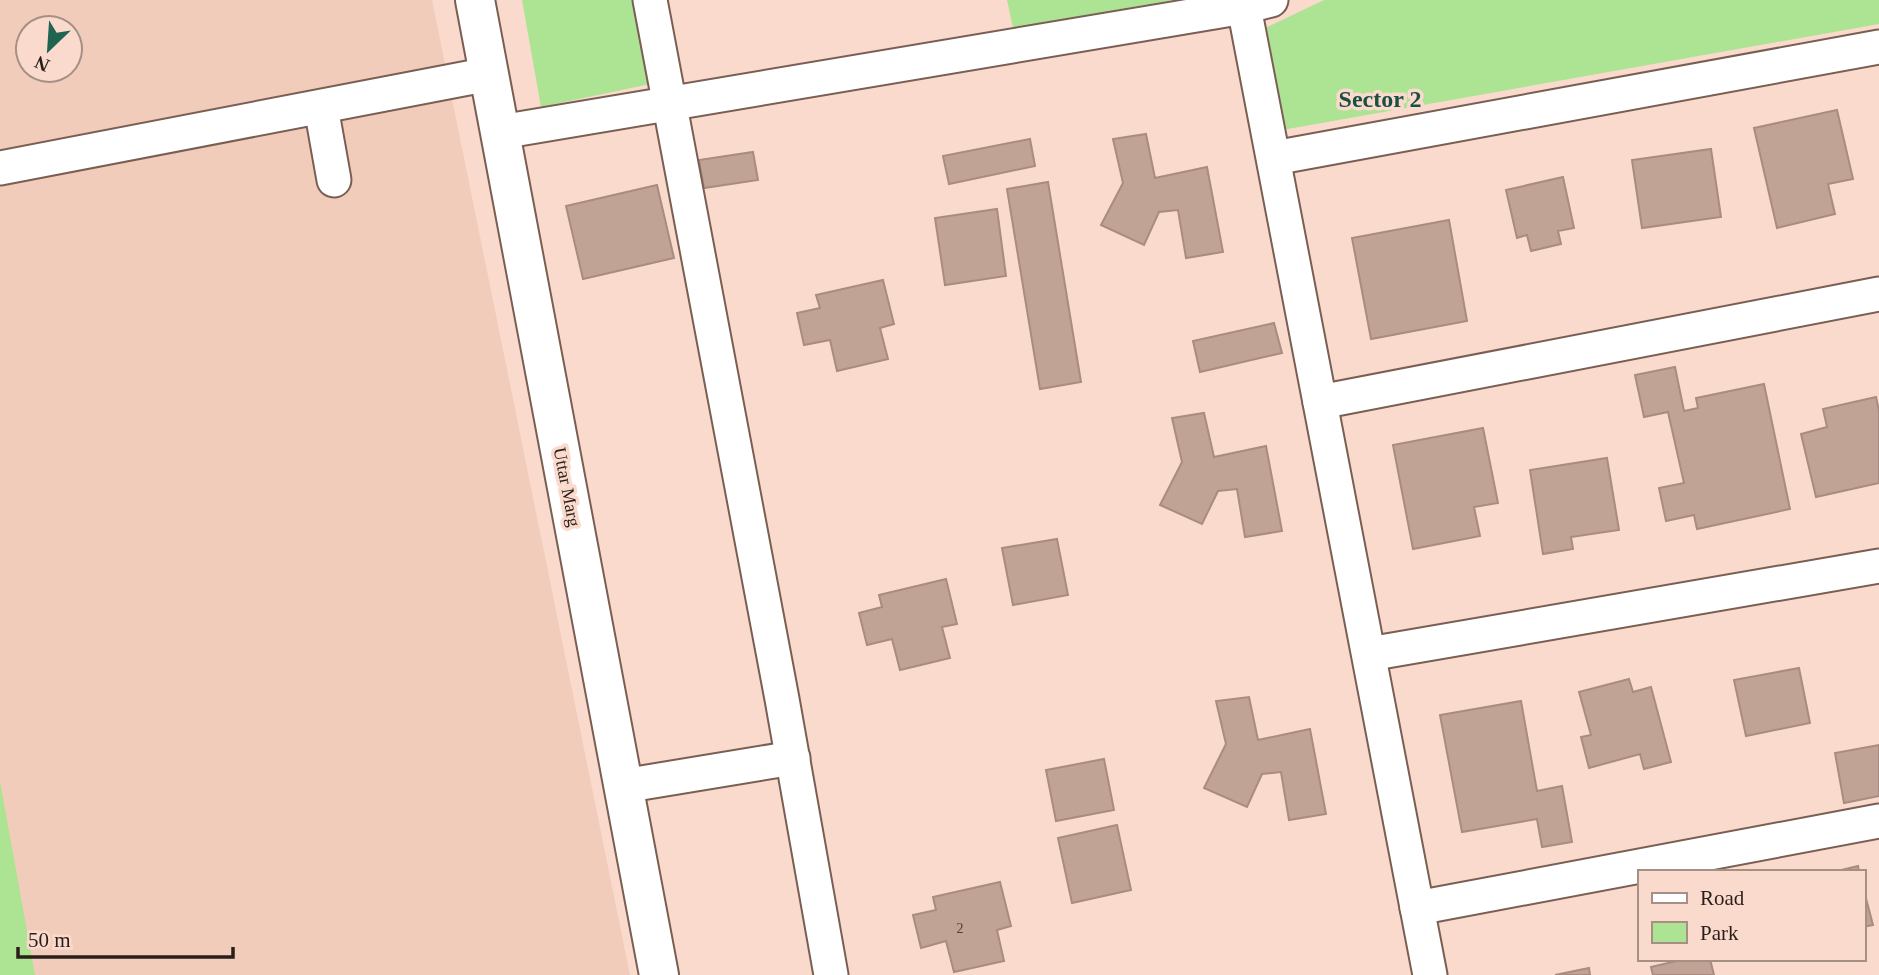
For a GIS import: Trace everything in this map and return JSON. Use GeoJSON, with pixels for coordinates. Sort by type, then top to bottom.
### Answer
{"type":"FeatureCollection","features":[{"type":"Feature","properties":{"kind":"main road","name":"Uttar Marg"},"geometry":{"type":"LineString","coordinates":[[475,0],[659,975]]}},
{"type":"Feature","properties":{"kind":"street"},"geometry":{"type":"LineString","coordinates":[[650,0],[793,758],[831,975]]}},
{"type":"Feature","properties":{"kind":"street"},"geometry":{"type":"LineString","coordinates":[[500,132],[1258,3],[1274,158],[1430,975]]}},
{"type":"Feature","properties":{"kind":"street"},"geometry":{"type":"LineString","coordinates":[[1274,158],[1879,47]]}},
{"type":"Feature","properties":{"kind":"street"},"geometry":{"type":"LineString","coordinates":[[0,169],[489,75]]}},
{"type":"Feature","properties":{"kind":"street"},"geometry":{"type":"LineString","coordinates":[[320,107],[334,180]]}},
{"type":"Feature","properties":{"kind":"street"},"geometry":{"type":"LineString","coordinates":[[1320,402],[1879,294]]}},
{"type":"Feature","properties":{"kind":"street"},"geometry":{"type":"LineString","coordinates":[[1369,654],[1879,566]]}},
{"type":"Feature","properties":{"kind":"street"},"geometry":{"type":"LineString","coordinates":[[623,786],[793,758]]}},
{"type":"Feature","properties":{"kind":"street"},"geometry":{"type":"LineString","coordinates":[[1417,908],[1879,821]]}},
{"type":"Feature","properties":{"kind":"shaded area"},"geometry":{"type":"Polygon","coordinates":[[[0,0],[432,0],[630,975],[0,975],[0,0]]]}},
{"type":"Feature","properties":{"kind":"green space"},"geometry":{"type":"Polygon","coordinates":[[[522,0],[640,0],[655,83],[541,107],[522,0]]]}},
{"type":"Feature","properties":{"kind":"green space"},"geometry":{"type":"Polygon","coordinates":[[[1007,0],[1173,0],[1013,28],[1007,0]]]}},
{"type":"Feature","properties":{"kind":"green space"},"geometry":{"type":"Polygon","coordinates":[[[1324,0],[1879,0],[1879,24],[1282,130],[1263,29],[1324,0]]]}},
{"type":"Feature","properties":{"kind":"green space"},"geometry":{"type":"Polygon","coordinates":[[[0,781],[35,975],[0,975],[0,781]]]}},
{"type":"Feature","properties":{"kind":"building"},"geometry":{"type":"Polygon","coordinates":[[[1837,110],[1853,179],[1828,184],[1835,214],[1777,228],[1754,128],[1837,110]]]}},
{"type":"Feature","properties":{"kind":"building"},"geometry":{"type":"Polygon","coordinates":[[[1146,134],[1155,178],[1207,167],[1223,252],[1186,258],[1178,210],[1159,212],[1144,245],[1101,225],[1123,183],[1113,139],[1146,134]]]}},
{"type":"Feature","properties":{"kind":"building"},"geometry":{"type":"Polygon","coordinates":[[[1030,139],[1035,166],[949,184],[943,156],[1030,139]]]}},
{"type":"Feature","properties":{"kind":"building"},"geometry":{"type":"Polygon","coordinates":[[[1711,149],[1721,217],[1642,228],[1632,160],[1711,149]]]}},
{"type":"Feature","properties":{"kind":"building"},"geometry":{"type":"Polygon","coordinates":[[[753,152],[758,180],[704,188],[699,160],[753,152]]]}},
{"type":"Feature","properties":{"kind":"building"},"geometry":{"type":"Polygon","coordinates":[[[1563,177],[1574,228],[1558,231],[1561,244],[1531,251],[1527,235],[1517,238],[1506,190],[1563,177]]]}},
{"type":"Feature","properties":{"kind":"building"},"geometry":{"type":"Polygon","coordinates":[[[1048,182],[1081,382],[1040,389],[1007,189],[1048,182]]]}},
{"type":"Feature","properties":{"kind":"building"},"geometry":{"type":"Polygon","coordinates":[[[657,185],[674,258],[583,279],[566,206],[657,185]]]}},
{"type":"Feature","properties":{"kind":"building"},"geometry":{"type":"Polygon","coordinates":[[[997,209],[1006,276],[945,285],[935,218],[997,209]]]}},
{"type":"Feature","properties":{"kind":"building"},"geometry":{"type":"Polygon","coordinates":[[[1449,220],[1467,321],[1371,339],[1352,238],[1449,220]]]}},
{"type":"Feature","properties":{"kind":"building"},"geometry":{"type":"Polygon","coordinates":[[[883,280],[894,324],[880,328],[888,359],[837,371],[830,340],[804,345],[797,313],[820,308],[816,295],[883,280]]]}},
{"type":"Feature","properties":{"kind":"building"},"geometry":{"type":"Polygon","coordinates":[[[1274,323],[1282,353],[1200,372],[1193,341],[1274,323]]]}},
{"type":"Feature","properties":{"kind":"building"},"geometry":{"type":"Polygon","coordinates":[[[1675,367],[1684,411],[1698,408],[1696,398],[1764,384],[1790,509],[1697,529],[1694,515],[1666,521],[1659,488],[1684,483],[1668,412],[1644,417],[1635,375],[1675,367]]]}},
{"type":"Feature","properties":{"kind":"building"},"geometry":{"type":"Polygon","coordinates":[[[1876,397],[1879,411],[1879,483],[1816,497],[1801,434],[1827,427],[1823,409],[1876,397]]]}},
{"type":"Feature","properties":{"kind":"building"},"geometry":{"type":"Polygon","coordinates":[[[1204,413],[1214,457],[1266,446],[1282,531],[1245,537],[1237,489],[1218,491],[1202,524],[1160,505],[1182,462],[1172,418],[1204,413]]]}},
{"type":"Feature","properties":{"kind":"building"},"geometry":{"type":"Polygon","coordinates":[[[1483,428],[1498,503],[1474,507],[1480,536],[1413,549],[1393,445],[1483,428]]]}},
{"type":"Feature","properties":{"kind":"building"},"geometry":{"type":"Polygon","coordinates":[[[1607,458],[1619,530],[1571,537],[1573,549],[1543,554],[1530,470],[1607,458]]]}},
{"type":"Feature","properties":{"kind":"building"},"geometry":{"type":"Polygon","coordinates":[[[1057,539],[1068,595],[1013,605],[1002,548],[1057,539]]]}},
{"type":"Feature","properties":{"kind":"building"},"geometry":{"type":"Polygon","coordinates":[[[946,579],[957,624],[942,627],[950,658],[900,670],[892,639],[867,645],[859,613],[882,607],[879,595],[946,579]]]}},
{"type":"Feature","properties":{"kind":"building"},"geometry":{"type":"Polygon","coordinates":[[[1799,668],[1810,723],[1746,736],[1734,680],[1799,668]]]}},
{"type":"Feature","properties":{"kind":"building"},"geometry":{"type":"Polygon","coordinates":[[[1629,679],[1633,692],[1651,687],[1671,762],[1644,769],[1640,754],[1589,768],[1581,737],[1591,735],[1579,692],[1629,679]]]}},
{"type":"Feature","properties":{"kind":"building"},"geometry":{"type":"Polygon","coordinates":[[[1249,697],[1258,740],[1310,729],[1326,814],[1289,820],[1281,772],[1262,774],[1247,807],[1204,788],[1226,744],[1216,701],[1249,697]]]}},
{"type":"Feature","properties":{"kind":"building"},"geometry":{"type":"Polygon","coordinates":[[[1521,701],[1537,791],[1562,786],[1572,842],[1542,847],[1537,819],[1462,832],[1440,715],[1521,701]]]}},
{"type":"Feature","properties":{"kind":"building"},"geometry":{"type":"Polygon","coordinates":[[[1879,745],[1879,796],[1844,803],[1835,753],[1879,745]]]}},
{"type":"Feature","properties":{"kind":"building"},"geometry":{"type":"Polygon","coordinates":[[[1104,759],[1114,810],[1056,821],[1046,770],[1104,759]]]}},
{"type":"Feature","properties":{"kind":"building"},"geometry":{"type":"Polygon","coordinates":[[[1117,825],[1131,890],[1072,903],[1058,838],[1117,825]]]}},
{"type":"Feature","properties":{"kind":"building"},"geometry":{"type":"Polygon","coordinates":[[[1858,866],[1859,870],[1841,870],[1858,866]]]}},
{"type":"Feature","properties":{"kind":"building"},"geometry":{"type":"Polygon","coordinates":[[[1000,882],[1011,926],[997,930],[1004,961],[954,972],[946,941],[921,948],[913,915],[936,910],[933,897],[1000,882]]]}},
{"type":"Feature","properties":{"kind":"building"},"geometry":{"type":"Polygon","coordinates":[[[1865,895],[1873,925],[1865,927],[1865,895]]]}},
{"type":"Feature","properties":{"kind":"building"},"geometry":{"type":"Polygon","coordinates":[[[1676,961],[1710,961],[1714,975],[1653,975],[1651,967],[1676,961]]]}},
{"type":"Feature","properties":{"kind":"building"},"geometry":{"type":"Polygon","coordinates":[[[1589,968],[1590,975],[1555,975],[1589,968]]]}},
{"type":"Feature","properties":{"kind":"district","name":"Sector 2"},"geometry":{"type":"Point","coordinates":[1380,99]}}]}
